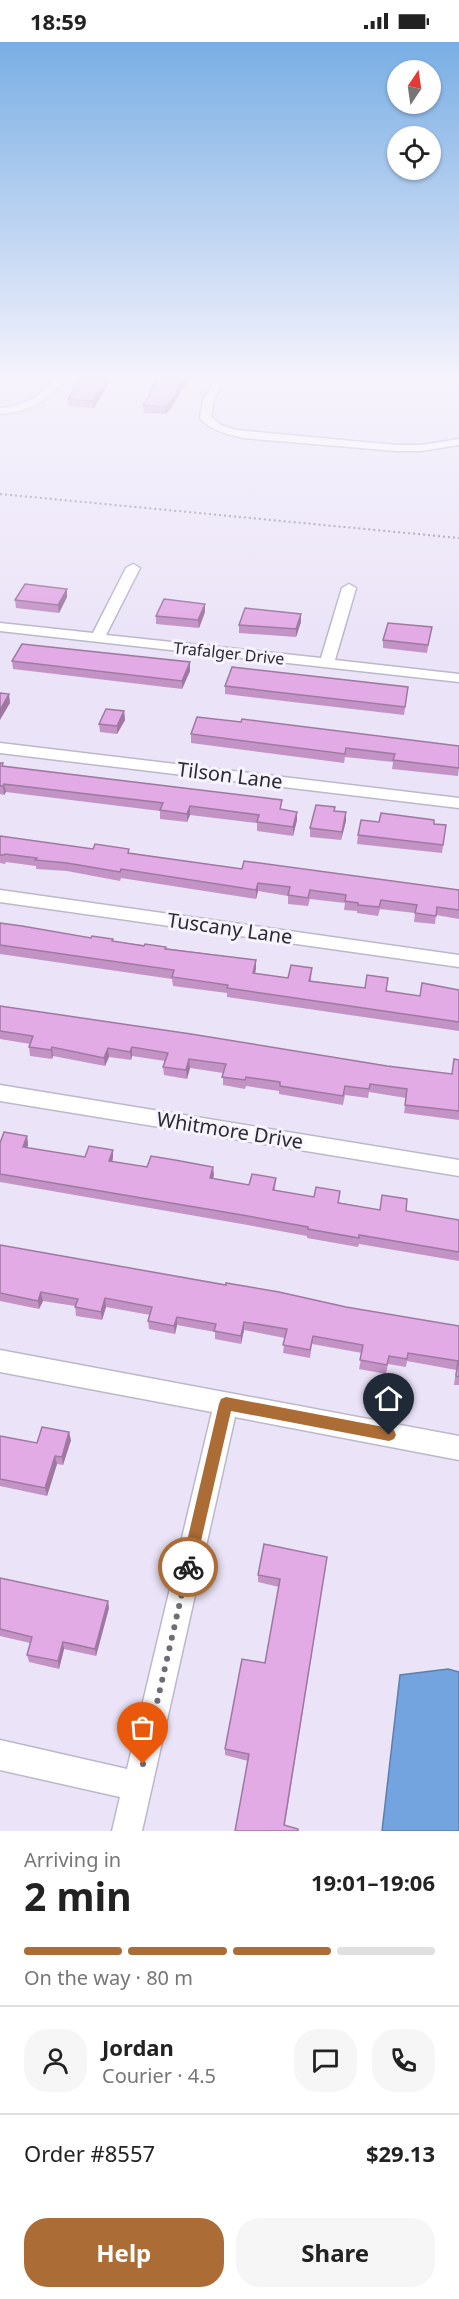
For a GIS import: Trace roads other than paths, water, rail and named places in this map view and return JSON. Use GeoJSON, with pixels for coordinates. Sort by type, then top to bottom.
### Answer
{"type":"FeatureCollection","features":[{"type":"Feature","properties":{"kind":"street"},"geometry":{"type":"LineString","coordinates":[[97,638],[133,568]]}},
{"type":"Feature","properties":{"kind":"street"},"geometry":{"type":"LineString","coordinates":[[327,664],[349,588]]}},
{"type":"Feature","properties":{"kind":"street","name":"Trafalger Drive"},"geometry":{"type":"LineString","coordinates":[[0,627],[459,678]]}},
{"type":"Feature","properties":{"kind":"street","name":"Tilson Lane"},"geometry":{"type":"LineString","coordinates":[[0,748],[459,803]]}},
{"type":"Feature","properties":{"kind":"street","name":"Tuscany Lane"},"geometry":{"type":"LineString","coordinates":[[0,896],[459,961]]}},
{"type":"Feature","properties":{"kind":"street","name":"Whitmore Drive"},"geometry":{"type":"LineString","coordinates":[[0,1093],[459,1168]]}},
{"type":"Feature","properties":{"kind":"street"},"geometry":{"type":"LineString","coordinates":[[0,1360],[459,1448]]}},
{"type":"Feature","properties":{"kind":"street"},"geometry":{"type":"LineString","coordinates":[[127,1831],[226,1404]]}},
{"type":"Feature","properties":{"kind":"street"},"geometry":{"type":"LineString","coordinates":[[0,1755],[138,1786]]}},
{"type":"Feature","properties":{"kind":"water"},"geometry":{"type":"Polygon","coordinates":[[[448,1669],[459,1672],[459,1831],[382,1831],[400,1675],[448,1669]]]}}]}
